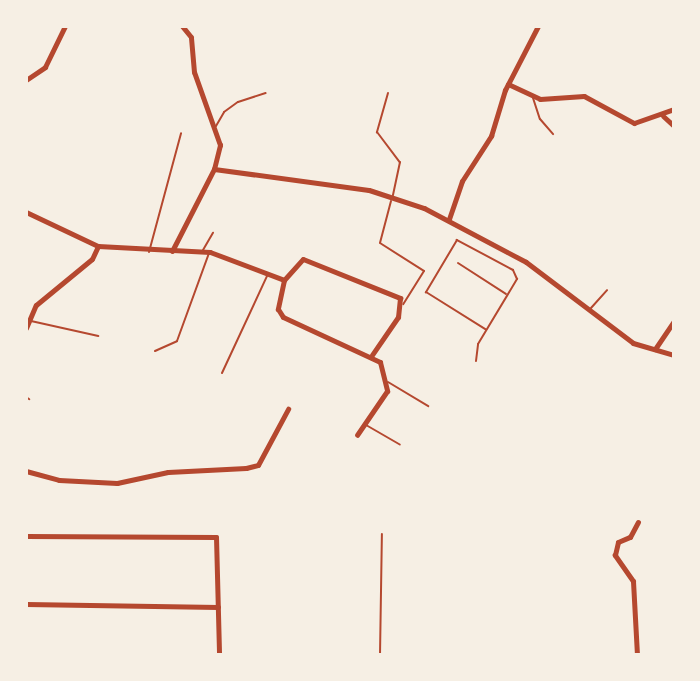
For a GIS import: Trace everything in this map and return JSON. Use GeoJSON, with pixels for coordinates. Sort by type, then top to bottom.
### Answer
{"type":"FeatureCollection","features":[{"type":"Feature","properties":{"kind":"street"},"geometry":{"type":"LineString","coordinates":[[27,83],[45,67],[65,26]]}},
{"type":"Feature","properties":{"kind":"street"},"geometry":{"type":"LineString","coordinates":[[172,251],[214,169],[220,145],[194,72],[191,37],[182,26]]}},
{"type":"Feature","properties":{"kind":"street"},"geometry":{"type":"LineString","coordinates":[[449,219],[462,181],[495,128],[508,84],[538,26]]}},
{"type":"Feature","properties":{"kind":"street"},"geometry":{"type":"LineString","coordinates":[[508,84],[533,97],[584,96],[634,123],[674,109]]}},
{"type":"Feature","properties":{"kind":"street"},"geometry":{"type":"LineString","coordinates":[[662,115],[674,126]]}},
{"type":"Feature","properties":{"kind":"street"},"geometry":{"type":"LineString","coordinates":[[214,169],[392,197],[449,219],[487,237],[590,309],[627,340],[674,355]]}},
{"type":"Feature","properties":{"kind":"street"},"geometry":{"type":"LineString","coordinates":[[674,180],[674,201]]}},
{"type":"Feature","properties":{"kind":"street"},"geometry":{"type":"LineString","coordinates":[[26,212],[98,246],[149,252],[206,252],[284,280]]}},
{"type":"Feature","properties":{"kind":"street"},"geometry":{"type":"LineString","coordinates":[[26,328],[36,305],[92,259],[98,246]]}},
{"type":"Feature","properties":{"kind":"street"},"geometry":{"type":"LineString","coordinates":[[357,435],[388,382],[372,355],[283,317],[278,309],[284,280],[303,259],[393,294],[403,304],[372,355]]}},
{"type":"Feature","properties":{"kind":"street"},"geometry":{"type":"LineString","coordinates":[[655,349],[674,321]]}},
{"type":"Feature","properties":{"kind":"street"},"geometry":{"type":"LineString","coordinates":[[26,471],[59,480],[117,483],[168,472],[246,468],[258,465],[288,409]]}},
{"type":"Feature","properties":{"kind":"street"},"geometry":{"type":"LineString","coordinates":[[637,655],[633,581],[615,555],[618,542],[630,537],[638,522]]}},
{"type":"Feature","properties":{"kind":"street"},"geometry":{"type":"LineString","coordinates":[[26,536],[212,535],[220,544],[219,655]]}},
{"type":"Feature","properties":{"kind":"street"},"geometry":{"type":"LineString","coordinates":[[26,604],[218,607]]}},
{"type":"Feature","properties":{"kind":"lane"},"geometry":{"type":"LineString","coordinates":[[215,127],[231,107],[266,93]]}},
{"type":"Feature","properties":{"kind":"lane"},"geometry":{"type":"LineString","coordinates":[[388,93],[377,132],[400,162],[380,243],[424,271],[435,273]]}},
{"type":"Feature","properties":{"kind":"lane"},"geometry":{"type":"LineString","coordinates":[[533,97],[540,119],[553,134]]}},
{"type":"Feature","properties":{"kind":"lane"},"geometry":{"type":"LineString","coordinates":[[149,252],[181,133]]}},
{"type":"Feature","properties":{"kind":"lane"},"geometry":{"type":"LineString","coordinates":[[155,351],[177,341],[213,233]]}},
{"type":"Feature","properties":{"kind":"lane"},"geometry":{"type":"LineString","coordinates":[[476,361],[474,353],[485,329],[517,279],[513,270],[461,240],[435,273],[426,292],[485,329]]}},
{"type":"Feature","properties":{"kind":"lane"},"geometry":{"type":"LineString","coordinates":[[458,263],[507,294]]}},
{"type":"Feature","properties":{"kind":"lane"},"geometry":{"type":"LineString","coordinates":[[403,304],[424,271]]}},
{"type":"Feature","properties":{"kind":"lane"},"geometry":{"type":"LineString","coordinates":[[222,373],[268,273]]}},
{"type":"Feature","properties":{"kind":"lane"},"geometry":{"type":"LineString","coordinates":[[590,309],[607,290]]}},
{"type":"Feature","properties":{"kind":"lane"},"geometry":{"type":"LineString","coordinates":[[30,321],[98,336]]}},
{"type":"Feature","properties":{"kind":"lane"},"geometry":{"type":"LineString","coordinates":[[388,382],[428,406]]}},
{"type":"Feature","properties":{"kind":"lane"},"geometry":{"type":"LineString","coordinates":[[364,425],[400,445]]}},
{"type":"Feature","properties":{"kind":"lane"},"geometry":{"type":"LineString","coordinates":[[380,655],[382,534]]}}]}
